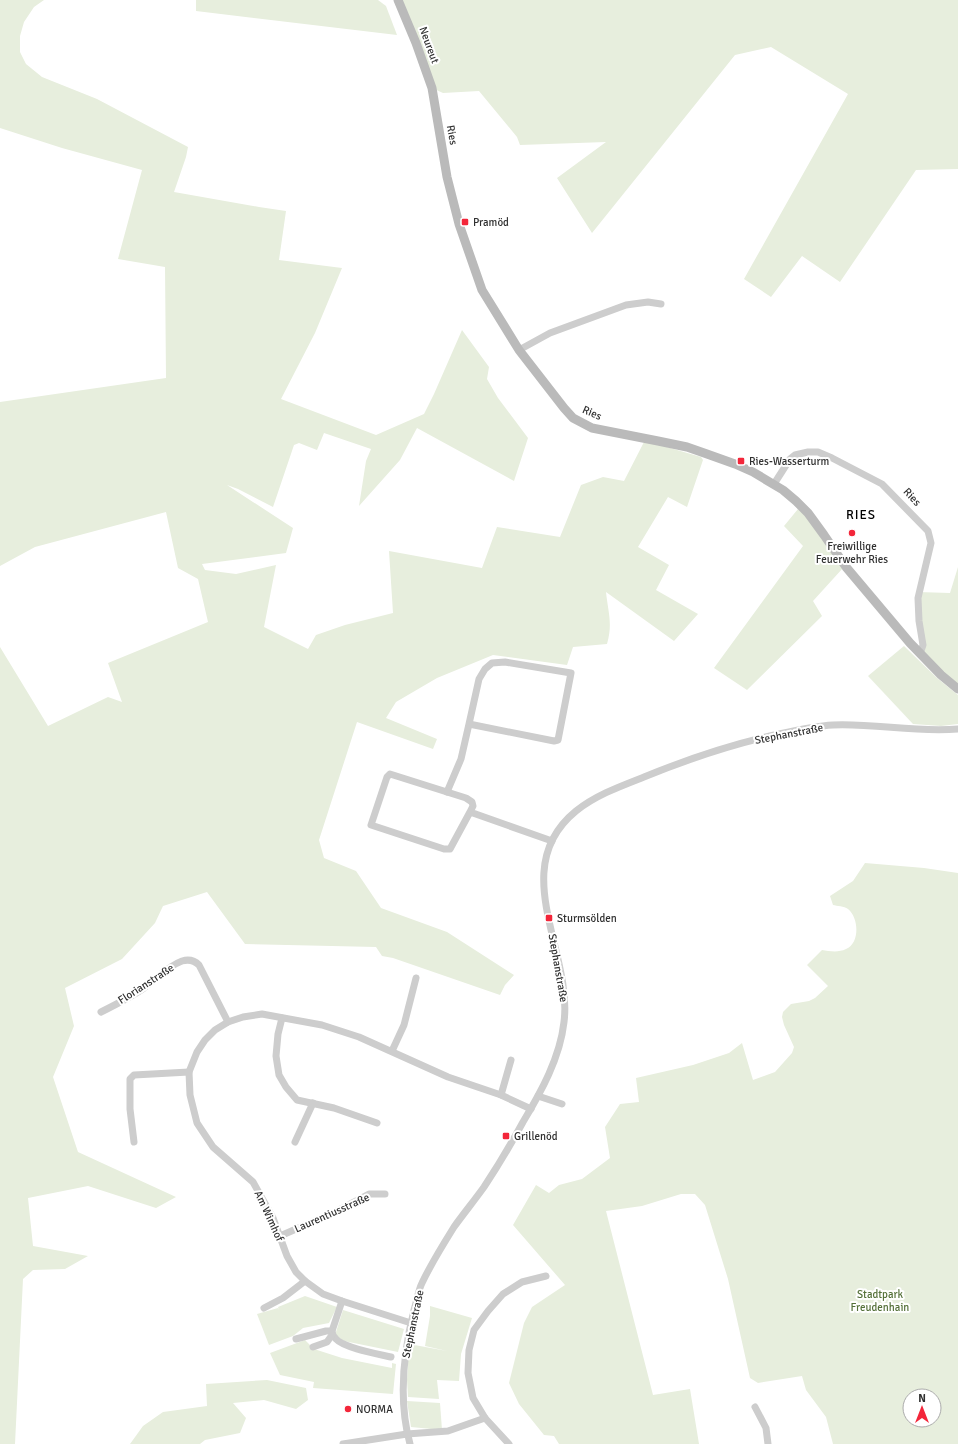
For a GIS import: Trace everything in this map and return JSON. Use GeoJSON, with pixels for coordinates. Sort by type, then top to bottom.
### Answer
{"type":"FeatureCollection","features":[{"type":"Feature","properties":{"kind":"street","name":"Neureut"},"geometry":{"type":"LineString","coordinates":[[398,0],[432,88],[434,100]]}},
{"type":"Feature","properties":{"kind":"street","name":"Ries"},"geometry":{"type":"LineString","coordinates":[[434,100],[447,177],[463,239],[482,290],[519,350],[564,408],[574,418],[584,425],[592,428],[687,448],[735,464],[774,484],[796,501],[808,513],[846,567],[884,615],[941,675],[958,688]]}},
{"type":"Feature","properties":{"kind":"street"},"geometry":{"type":"LineString","coordinates":[[519,350],[550,333],[626,305],[648,302],[661,304]]}},
{"type":"Feature","properties":{"kind":"street","name":"Ries"},"geometry":{"type":"LineString","coordinates":[[774,484],[790,459],[795,455],[808,452],[818,452],[882,484],[928,531],[931,543],[918,598],[919,621],[923,645],[920,654]]}},
{"type":"Feature","properties":{"kind":"street"},"geometry":{"type":"LineString","coordinates":[[447,792],[461,759],[479,679],[485,669],[492,663],[505,662],[571,673],[558,740],[554,741],[469,724]]}},
{"type":"Feature","properties":{"kind":"street","name":"Stephanstraße"},"geometry":{"type":"LineString","coordinates":[[410,1444],[404,1415],[404,1361],[411,1323],[421,1286],[454,1227],[482,1190],[507,1152],[532,1109],[558,1052],[564,1022],[565,1000],[545,897],[544,869],[552,841],[559,830],[571,816],[588,802],[607,792],[687,760],[761,738],[798,730],[832,725],[857,725],[941,731],[958,729]]}},
{"type":"Feature","properties":{"kind":"street"},"geometry":{"type":"LineString","coordinates":[[390,774],[447,792],[472,802],[473,806],[470,812],[450,849],[444,849],[371,825],[387,777],[390,774]]}},
{"type":"Feature","properties":{"kind":"street"},"geometry":{"type":"LineString","coordinates":[[470,812],[552,841]]}},
{"type":"Feature","properties":{"kind":"street","name":"Florianstraße"},"geometry":{"type":"LineString","coordinates":[[101,1012],[143,988],[165,971],[182,961],[191,960],[196,961],[199,965],[228,1022]]}},
{"type":"Feature","properties":{"kind":"street"},"geometry":{"type":"LineString","coordinates":[[392,1051],[404,1025],[416,978]]}},
{"type":"Feature","properties":{"kind":"street","name":"Am Wimhof"},"geometry":{"type":"LineString","coordinates":[[411,1323],[342,1302],[323,1294],[305,1281],[296,1272],[287,1256],[273,1218],[253,1182],[213,1147],[197,1123],[190,1095],[189,1072],[197,1052],[205,1040],[215,1030],[228,1022],[243,1017],[262,1014],[329,1028],[359,1037],[448,1077],[501,1095],[532,1109]]}},
{"type":"Feature","properties":{"kind":"street"},"geometry":{"type":"LineString","coordinates":[[282,1018],[278,1034],[276,1056],[279,1075],[286,1087],[297,1100],[334,1108],[377,1123]]}},
{"type":"Feature","properties":{"kind":"street"},"geometry":{"type":"LineString","coordinates":[[501,1095],[511,1060]]}},
{"type":"Feature","properties":{"kind":"street"},"geometry":{"type":"LineString","coordinates":[[134,1142],[130,1109],[130,1079],[134,1075],[189,1072]]}},
{"type":"Feature","properties":{"kind":"street"},"geometry":{"type":"LineString","coordinates":[[538,1096],[562,1104]]}},
{"type":"Feature","properties":{"kind":"street"},"geometry":{"type":"LineString","coordinates":[[295,1142],[313,1103]]}},
{"type":"Feature","properties":{"kind":"street","name":"Laurentiusstraße"},"geometry":{"type":"LineString","coordinates":[[280,1236],[333,1213],[369,1194],[385,1194]]}},
{"type":"Feature","properties":{"kind":"street"},"geometry":{"type":"LineString","coordinates":[[509,1444],[485,1418],[473,1398],[468,1374],[469,1350],[474,1330],[503,1294],[522,1282],[546,1276]]}},
{"type":"Feature","properties":{"kind":"street"},"geometry":{"type":"LineString","coordinates":[[264,1308],[283,1298],[305,1281]]}},
{"type":"Feature","properties":{"kind":"street"},"geometry":{"type":"LineString","coordinates":[[313,1347],[327,1342],[332,1333],[342,1302]]}},
{"type":"Feature","properties":{"kind":"street"},"geometry":{"type":"LineString","coordinates":[[296,1339],[326,1331],[332,1333],[337,1341],[346,1345],[391,1357]]}},
{"type":"Feature","properties":{"kind":"street"},"geometry":{"type":"LineString","coordinates":[[755,1407],[766,1428],[768,1444]]}},
{"type":"Feature","properties":{"kind":"street"},"geometry":{"type":"LineString","coordinates":[[343,1444],[407,1434],[448,1431],[485,1418]]}},
{"type":"Feature","properties":{"kind":"green space"},"geometry":{"type":"Polygon","coordinates":[[[0,0],[44,0],[34,7],[24,22],[20,36],[20,52],[26,64],[42,77],[97,99],[188,147],[174,192],[286,211],[279,260],[342,268],[315,333],[281,399],[376,435],[424,414],[462,330],[489,367],[487,379],[498,398],[528,438],[514,481],[417,428],[400,460],[359,506],[366,461],[371,449],[324,433],[317,450],[299,443],[294,445],[273,507],[227,485],[293,528],[286,553],[202,564],[205,570],[236,574],[276,565],[264,627],[308,649],[316,635],[345,625],[393,613],[389,551],[482,568],[497,527],[560,537],[581,485],[603,477],[624,481],[644,442],[701,457],[703,460],[687,507],[668,497],[638,547],[669,565],[656,590],[698,614],[674,641],[606,592],[610,618],[610,630],[607,644],[573,647],[567,665],[493,655],[437,678],[396,702],[386,718],[437,739],[433,749],[357,722],[319,840],[324,858],[356,871],[381,908],[447,932],[514,975],[505,985],[500,995],[393,958],[382,956],[376,947],[245,944],[207,892],[163,906],[155,923],[122,959],[65,988],[74,1026],[53,1077],[78,1152],[176,1197],[156,1208],[88,1186],[28,1198],[33,1246],[88,1256],[65,1269],[33,1270],[23,1279],[15,1444],[0,1444],[0,647],[48,726],[108,697],[122,702],[108,663],[208,622],[198,579],[178,568],[166,512],[35,547],[0,566],[0,402],[166,378],[165,267],[118,259],[142,170],[62,148],[0,128],[0,0]]]}},
{"type":"Feature","properties":{"kind":"green space"},"geometry":{"type":"Polygon","coordinates":[[[196,0],[378,0],[386,6],[397,35],[196,11],[196,0]]]}},
{"type":"Feature","properties":{"kind":"green space"},"geometry":{"type":"Polygon","coordinates":[[[398,0],[958,0],[958,169],[916,170],[840,282],[802,256],[771,297],[744,279],[848,94],[771,47],[735,55],[592,233],[557,178],[606,142],[520,145],[517,137],[479,91],[443,93],[432,88],[398,0]]]}},
{"type":"Feature","properties":{"kind":"green space"},"geometry":{"type":"Polygon","coordinates":[[[798,509],[802,511],[843,568],[813,601],[822,616],[747,690],[714,668],[803,546],[784,526],[798,509]]]}},
{"type":"Feature","properties":{"kind":"green space"},"geometry":{"type":"Polygon","coordinates":[[[958,567],[958,689],[920,654],[918,592],[950,593],[958,567]]]}},
{"type":"Feature","properties":{"kind":"green space"},"geometry":{"type":"Polygon","coordinates":[[[904,646],[937,678],[958,695],[958,724],[941,726],[913,724],[868,676],[904,646]]]}},
{"type":"Feature","properties":{"kind":"green space","name":"Stadtpark Freudenhain"},"geometry":{"type":"Polygon","coordinates":[[[865,863],[924,868],[958,873],[958,1444],[833,1444],[826,1417],[806,1390],[802,1376],[758,1383],[750,1378],[728,1279],[705,1205],[695,1194],[681,1194],[642,1206],[606,1211],[653,1395],[690,1389],[699,1444],[559,1444],[554,1436],[544,1435],[519,1404],[509,1383],[524,1323],[532,1307],[565,1285],[513,1225],[536,1185],[549,1193],[559,1185],[582,1179],[610,1158],[605,1127],[620,1104],[639,1102],[636,1078],[693,1065],[729,1053],[742,1043],[753,1080],[775,1072],[792,1053],[794,1047],[784,1025],[782,1017],[783,1012],[791,1004],[809,1001],[815,998],[828,986],[807,965],[822,950],[840,951],[846,949],[851,946],[856,936],[856,924],[852,913],[846,908],[833,905],[830,896],[853,881],[865,863]]]}},
{"type":"Feature","properties":{"kind":"green space"},"geometry":{"type":"Polygon","coordinates":[[[305,1296],[337,1307],[329,1323],[303,1328],[293,1336],[269,1345],[257,1314],[278,1308],[279,1310],[278,1307],[305,1296]]]}},
{"type":"Feature","properties":{"kind":"green space"},"geometry":{"type":"Polygon","coordinates":[[[430,1306],[472,1318],[461,1354],[459,1381],[437,1380],[439,1399],[408,1397],[407,1380],[409,1344],[447,1351],[425,1346],[430,1316],[430,1306]]]}},
{"type":"Feature","properties":{"kind":"green space"},"geometry":{"type":"Polygon","coordinates":[[[343,1310],[404,1329],[398,1352],[344,1341],[335,1335],[343,1310]]]}},
{"type":"Feature","properties":{"kind":"green space"},"geometry":{"type":"Polygon","coordinates":[[[305,1340],[314,1349],[342,1358],[392,1368],[392,1363],[396,1364],[393,1394],[313,1388],[314,1382],[280,1375],[270,1353],[305,1340]]]}},
{"type":"Feature","properties":{"kind":"green space"},"geometry":{"type":"Polygon","coordinates":[[[267,1380],[306,1388],[308,1400],[296,1409],[264,1400],[233,1403],[246,1418],[240,1433],[205,1440],[200,1444],[130,1444],[143,1426],[163,1412],[207,1406],[206,1384],[267,1380]]]}},
{"type":"Feature","properties":{"kind":"green space"},"geometry":{"type":"Polygon","coordinates":[[[407,1401],[440,1403],[442,1430],[411,1427],[407,1401]]]}},
{"type":"Feature","properties":{"kind":"place","name":"Pramöd"},"geometry":{"type":"Point","coordinates":[465,222]}},
{"type":"Feature","properties":{"kind":"place","name":"Ries-Wasserturm"},"geometry":{"type":"Point","coordinates":[741,461]}},
{"type":"Feature","properties":{"kind":"place","name":"Freiwillige Feuerwehr Ries"},"geometry":{"type":"Point","coordinates":[852,533]}},
{"type":"Feature","properties":{"kind":"place","name":"Sturmsölden"},"geometry":{"type":"Point","coordinates":[549,918]}},
{"type":"Feature","properties":{"kind":"place","name":"Grillenöd"},"geometry":{"type":"Point","coordinates":[506,1136]}},
{"type":"Feature","properties":{"kind":"place","name":"NORMA"},"geometry":{"type":"Point","coordinates":[348,1409]}},
{"type":"Feature","properties":{"kind":"district","name":"RIES"},"geometry":{"type":"Point","coordinates":[861,515]}}]}
